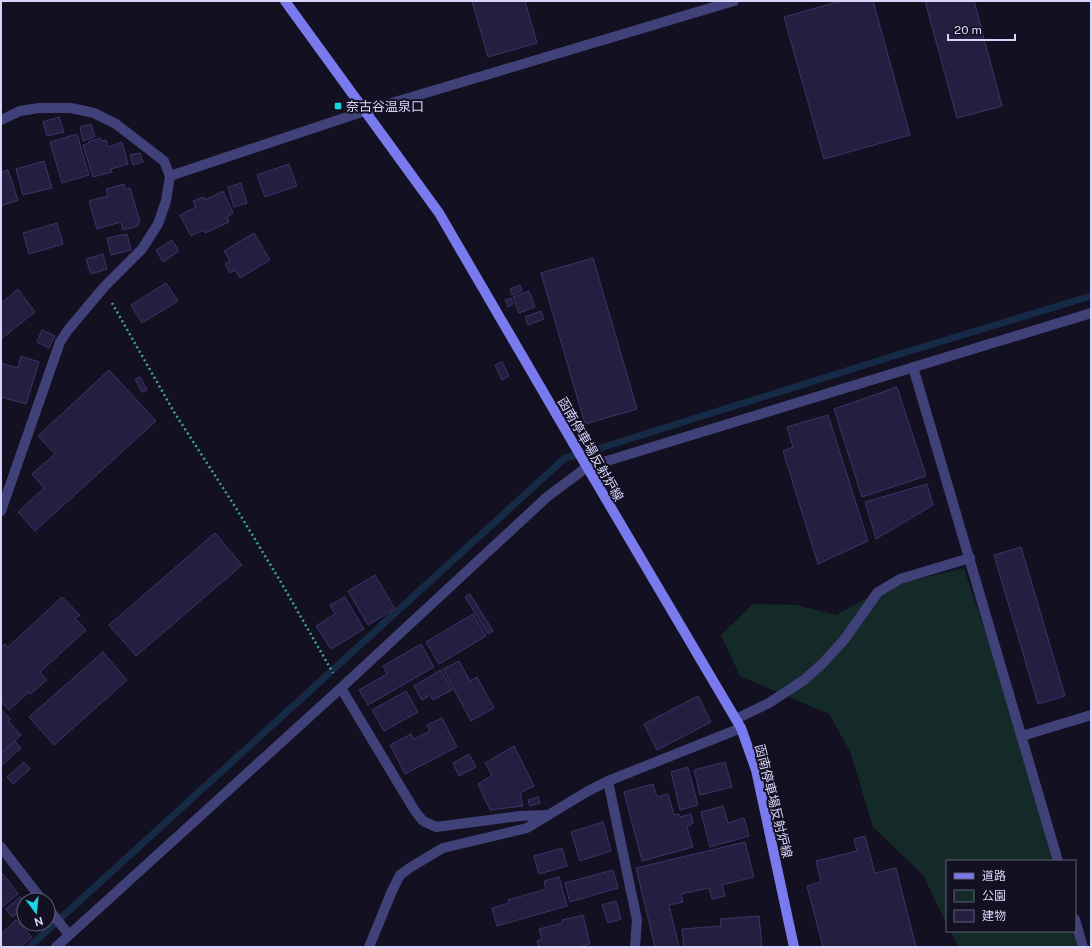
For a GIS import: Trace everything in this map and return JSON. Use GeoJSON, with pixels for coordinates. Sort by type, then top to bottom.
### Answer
{"type":"FeatureCollection","features":[{"type":"Feature","properties":{"kind":"main road","name":"函南停車場反射炉線"},"geometry":{"type":"LineString","coordinates":[[285,1],[439,213],[586,466],[739,723],[756,770],[794,947]]}},
{"type":"Feature","properties":{"kind":"street"},"geometry":{"type":"LineString","coordinates":[[170,176],[365,111],[734,1]]}},
{"type":"Feature","properties":{"kind":"street"},"geometry":{"type":"LineString","coordinates":[[1,120],[20,111],[39,108],[71,108],[94,113],[116,124],[164,161],[170,176],[166,201],[158,224],[142,248],[104,288],[68,330],[60,342],[1,511]]}},
{"type":"Feature","properties":{"kind":"street"},"geometry":{"type":"LineString","coordinates":[[56,947],[341,688],[547,497],[586,466],[1091,313]]}},
{"type":"Feature","properties":{"kind":"street"},"geometry":{"type":"LineString","coordinates":[[914,367],[1058,860]]}},
{"type":"Feature","properties":{"kind":"street"},"geometry":{"type":"LineString","coordinates":[[369,947],[400,875],[411,867],[443,848],[527,828],[547,815],[608,781],[739,723],[804,680],[823,663],[844,640],[878,592],[900,579],[970,558]]}},
{"type":"Feature","properties":{"kind":"street"},"geometry":{"type":"LineString","coordinates":[[341,688],[415,811],[423,821],[436,827],[520,816],[547,815]]}},
{"type":"Feature","properties":{"kind":"street"},"geometry":{"type":"LineString","coordinates":[[1022,736],[1091,715]]}},
{"type":"Feature","properties":{"kind":"street"},"geometry":{"type":"LineString","coordinates":[[608,781],[637,920],[635,947]]}},
{"type":"Feature","properties":{"kind":"street"},"geometry":{"type":"LineString","coordinates":[[1,847],[36,892]]}},
{"type":"Feature","properties":{"kind":"street"},"geometry":{"type":"LineString","coordinates":[[56,918],[69,935]]}},
{"type":"Feature","properties":{"kind":"street"},"geometry":{"type":"LineString","coordinates":[[1076,922],[1083,947]]}},
{"type":"Feature","properties":{"kind":"path"},"geometry":{"type":"LineString","coordinates":[[104,288],[174,412],[236,508],[282,584],[341,688]]}},
{"type":"Feature","properties":{"kind":"green space"},"geometry":{"type":"Polygon","coordinates":[[[964,568],[987,637],[1011,700],[1061,860],[946,860],[946,923],[923,875],[873,827],[850,751],[829,714],[740,676],[721,635],[753,604],[796,605],[836,615],[878,592],[906,582],[964,568]]]}},
{"type":"Feature","properties":{"kind":"green space"},"geometry":{"type":"Polygon","coordinates":[[[1076,910],[1087,947],[959,947],[951,932],[1076,932],[1076,910]]]}},
{"type":"Feature","properties":{"kind":"building"},"geometry":{"type":"Polygon","coordinates":[[[472,1],[525,1],[537,43],[488,57],[472,1]]]}},
{"type":"Feature","properties":{"kind":"building"},"geometry":{"type":"Polygon","coordinates":[[[841,1],[873,1],[910,135],[824,159],[784,17],[841,1]]]}},
{"type":"Feature","properties":{"kind":"building"},"geometry":{"type":"Polygon","coordinates":[[[925,1],[974,1],[1002,106],[957,118],[925,1]]]}},
{"type":"Feature","properties":{"kind":"building"},"geometry":{"type":"Polygon","coordinates":[[[59,117],[64,132],[47,136],[43,122],[59,117]]]}},
{"type":"Feature","properties":{"kind":"building"},"geometry":{"type":"Polygon","coordinates":[[[91,124],[95,137],[83,141],[80,127],[91,124]]]}},
{"type":"Feature","properties":{"kind":"building"},"geometry":{"type":"Polygon","coordinates":[[[77,134],[89,175],[62,183],[50,142],[77,134]]]}},
{"type":"Feature","properties":{"kind":"building"},"geometry":{"type":"Polygon","coordinates":[[[100,138],[101,141],[106,140],[108,147],[122,142],[128,164],[111,169],[112,172],[93,177],[83,145],[100,138]]]}},
{"type":"Feature","properties":{"kind":"building"},"geometry":{"type":"Polygon","coordinates":[[[140,153],[143,162],[133,165],[130,155],[140,153]]]}},
{"type":"Feature","properties":{"kind":"building"},"geometry":{"type":"Polygon","coordinates":[[[44,161],[52,188],[23,195],[16,169],[44,161]]]}},
{"type":"Feature","properties":{"kind":"building"},"geometry":{"type":"Polygon","coordinates":[[[289,164],[297,186],[265,197],[257,175],[289,164]]]}},
{"type":"Feature","properties":{"kind":"building"},"geometry":{"type":"Polygon","coordinates":[[[8,170],[18,200],[1,206],[1,172],[8,170]]]}},
{"type":"Feature","properties":{"kind":"building"},"geometry":{"type":"Polygon","coordinates":[[[241,183],[247,203],[234,207],[228,187],[241,183]]]}},
{"type":"Feature","properties":{"kind":"building"},"geometry":{"type":"Polygon","coordinates":[[[124,184],[125,189],[130,188],[140,222],[137,223],[138,226],[123,230],[121,222],[97,229],[89,201],[108,196],[106,189],[124,184]]]}},
{"type":"Feature","properties":{"kind":"building"},"geometry":{"type":"Polygon","coordinates":[[[223,191],[233,213],[227,217],[229,222],[205,233],[204,230],[191,236],[180,215],[196,207],[193,201],[204,197],[205,200],[223,191]]]}},
{"type":"Feature","properties":{"kind":"building"},"geometry":{"type":"Polygon","coordinates":[[[57,223],[63,244],[29,254],[23,233],[57,223]]]}},
{"type":"Feature","properties":{"kind":"building"},"geometry":{"type":"Polygon","coordinates":[[[254,233],[270,260],[240,278],[235,270],[230,273],[225,264],[230,261],[224,251],[254,233]]]}},
{"type":"Feature","properties":{"kind":"building"},"geometry":{"type":"Polygon","coordinates":[[[127,234],[131,250],[111,255],[107,238],[127,234]]]}},
{"type":"Feature","properties":{"kind":"building"},"geometry":{"type":"Polygon","coordinates":[[[172,240],[179,251],[163,262],[156,250],[172,240]]]}},
{"type":"Feature","properties":{"kind":"building"},"geometry":{"type":"Polygon","coordinates":[[[103,254],[107,269],[91,274],[86,259],[103,254]]]}},
{"type":"Feature","properties":{"kind":"building"},"geometry":{"type":"Polygon","coordinates":[[[593,258],[637,409],[585,424],[541,273],[593,258]]]}},
{"type":"Feature","properties":{"kind":"building"},"geometry":{"type":"Polygon","coordinates":[[[166,283],[178,301],[142,323],[131,305],[166,283]]]}},
{"type":"Feature","properties":{"kind":"building"},"geometry":{"type":"Polygon","coordinates":[[[520,285],[522,291],[512,295],[510,289],[520,285]]]}},
{"type":"Feature","properties":{"kind":"building"},"geometry":{"type":"Polygon","coordinates":[[[18,289],[35,312],[1,339],[1,303],[18,289]]]}},
{"type":"Feature","properties":{"kind":"building"},"geometry":{"type":"Polygon","coordinates":[[[529,291],[535,307],[519,313],[513,297],[529,291]]]}},
{"type":"Feature","properties":{"kind":"building"},"geometry":{"type":"Polygon","coordinates":[[[511,298],[513,304],[508,307],[505,300],[511,298]]]}},
{"type":"Feature","properties":{"kind":"building"},"geometry":{"type":"Polygon","coordinates":[[[541,311],[544,319],[528,325],[525,317],[541,311]]]}},
{"type":"Feature","properties":{"kind":"building"},"geometry":{"type":"Polygon","coordinates":[[[42,330],[55,336],[49,348],[37,342],[42,330]]]}},
{"type":"Feature","properties":{"kind":"building"},"geometry":{"type":"Polygon","coordinates":[[[21,356],[39,362],[26,404],[1,397],[1,363],[18,368],[21,356]]]}},
{"type":"Feature","properties":{"kind":"building"},"geometry":{"type":"Polygon","coordinates":[[[502,362],[509,376],[502,380],[495,365],[502,362]]]}},
{"type":"Feature","properties":{"kind":"building"},"geometry":{"type":"Polygon","coordinates":[[[109,370],[156,421],[35,531],[18,512],[44,488],[32,474],[55,454],[38,436],[109,370]]]}},
{"type":"Feature","properties":{"kind":"building"},"geometry":{"type":"Polygon","coordinates":[[[140,377],[147,390],[142,392],[135,379],[140,377]]]}},
{"type":"Feature","properties":{"kind":"building"},"geometry":{"type":"Polygon","coordinates":[[[897,387],[926,476],[862,497],[834,409],[897,387]]]}},
{"type":"Feature","properties":{"kind":"building"},"geometry":{"type":"Polygon","coordinates":[[[828,415],[868,541],[818,564],[783,451],[793,447],[787,427],[828,415]]]}},
{"type":"Feature","properties":{"kind":"building"},"geometry":{"type":"Polygon","coordinates":[[[927,484],[933,505],[876,539],[865,502],[927,484]]]}},
{"type":"Feature","properties":{"kind":"building"},"geometry":{"type":"Polygon","coordinates":[[[215,533],[242,565],[136,656],[109,625],[215,533]]]}},
{"type":"Feature","properties":{"kind":"building"},"geometry":{"type":"Polygon","coordinates":[[[1021,547],[1065,696],[1038,704],[994,555],[1021,547]]]}},
{"type":"Feature","properties":{"kind":"building"},"geometry":{"type":"Polygon","coordinates":[[[375,575],[395,609],[368,625],[348,591],[375,575]]]}},
{"type":"Feature","properties":{"kind":"building"},"geometry":{"type":"Polygon","coordinates":[[[470,594],[493,631],[488,634],[465,597],[470,594]]]}},
{"type":"Feature","properties":{"kind":"building"},"geometry":{"type":"Polygon","coordinates":[[[62,597],[80,615],[75,618],[86,630],[40,672],[47,680],[30,694],[29,692],[9,710],[1,702],[1,647],[5,644],[8,647],[62,597]]]}},
{"type":"Feature","properties":{"kind":"building"},"geometry":{"type":"Polygon","coordinates":[[[345,597],[364,629],[331,649],[316,626],[335,614],[330,605],[345,597]]]}},
{"type":"Feature","properties":{"kind":"building"},"geometry":{"type":"Polygon","coordinates":[[[473,614],[486,636],[439,664],[426,642],[473,614]]]}},
{"type":"Feature","properties":{"kind":"building"},"geometry":{"type":"Polygon","coordinates":[[[421,644],[434,667],[368,705],[359,690],[387,674],[383,666],[421,644]]]}},
{"type":"Feature","properties":{"kind":"building"},"geometry":{"type":"Polygon","coordinates":[[[103,652],[127,680],[54,745],[29,717],[103,652]]]}},
{"type":"Feature","properties":{"kind":"building"},"geometry":{"type":"Polygon","coordinates":[[[459,661],[470,681],[477,677],[494,708],[471,721],[443,669],[459,661]]]}},
{"type":"Feature","properties":{"kind":"building"},"geometry":{"type":"Polygon","coordinates":[[[441,670],[452,690],[433,700],[430,695],[422,700],[414,686],[441,670]]]}},
{"type":"Feature","properties":{"kind":"building"},"geometry":{"type":"Polygon","coordinates":[[[406,691],[418,712],[384,731],[372,710],[406,691]]]}},
{"type":"Feature","properties":{"kind":"building"},"geometry":{"type":"Polygon","coordinates":[[[698,696],[711,722],[657,750],[644,724],[698,696]]]}},
{"type":"Feature","properties":{"kind":"building"},"geometry":{"type":"Polygon","coordinates":[[[1,710],[11,719],[8,721],[21,735],[1,754],[1,710]]]}},
{"type":"Feature","properties":{"kind":"building"},"geometry":{"type":"Polygon","coordinates":[[[442,718],[457,747],[405,774],[390,745],[411,734],[414,739],[430,731],[427,725],[442,718]]]}},
{"type":"Feature","properties":{"kind":"building"},"geometry":{"type":"Polygon","coordinates":[[[15,741],[21,748],[1,766],[1,754],[15,741]]]}},
{"type":"Feature","properties":{"kind":"building"},"geometry":{"type":"Polygon","coordinates":[[[514,746],[534,786],[520,793],[523,806],[490,810],[478,784],[492,775],[485,763],[514,746]]]}},
{"type":"Feature","properties":{"kind":"building"},"geometry":{"type":"Polygon","coordinates":[[[469,754],[476,767],[459,776],[453,763],[469,754]]]}},
{"type":"Feature","properties":{"kind":"building"},"geometry":{"type":"Polygon","coordinates":[[[24,762],[30,769],[13,784],[7,777],[24,762]]]}},
{"type":"Feature","properties":{"kind":"building"},"geometry":{"type":"Polygon","coordinates":[[[725,762],[732,787],[700,795],[694,770],[725,762]]]}},
{"type":"Feature","properties":{"kind":"building"},"geometry":{"type":"Polygon","coordinates":[[[688,767],[698,805],[680,810],[671,772],[688,767]]]}},
{"type":"Feature","properties":{"kind":"building"},"geometry":{"type":"Polygon","coordinates":[[[653,784],[657,797],[668,794],[674,815],[679,814],[680,817],[691,814],[693,823],[687,827],[693,847],[642,861],[624,792],[653,784]]]}},
{"type":"Feature","properties":{"kind":"building"},"geometry":{"type":"Polygon","coordinates":[[[538,797],[540,803],[530,806],[528,800],[538,797]]]}},
{"type":"Feature","properties":{"kind":"building"},"geometry":{"type":"Polygon","coordinates":[[[723,806],[728,823],[744,818],[749,836],[710,847],[701,812],[723,806]]]}},
{"type":"Feature","properties":{"kind":"building"},"geometry":{"type":"Polygon","coordinates":[[[603,822],[611,851],[580,861],[571,832],[603,822]]]}},
{"type":"Feature","properties":{"kind":"building"},"geometry":{"type":"Polygon","coordinates":[[[865,836],[875,873],[896,868],[916,947],[823,947],[807,886],[821,882],[816,861],[857,851],[854,839],[865,836]]]}},
{"type":"Feature","properties":{"kind":"building"},"geometry":{"type":"Polygon","coordinates":[[[745,842],[754,877],[722,885],[725,896],[712,899],[709,888],[681,894],[683,902],[669,905],[679,947],[655,947],[636,868],[745,842]]]}},
{"type":"Feature","properties":{"kind":"building"},"geometry":{"type":"Polygon","coordinates":[[[562,848],[567,866],[539,874],[534,856],[562,848]]]}},
{"type":"Feature","properties":{"kind":"building"},"geometry":{"type":"Polygon","coordinates":[[[613,870],[618,888],[570,902],[565,883],[613,870]]]}},
{"type":"Feature","properties":{"kind":"building"},"geometry":{"type":"Polygon","coordinates":[[[3,874],[16,892],[16,896],[1,908],[1,876],[3,874]]]}},
{"type":"Feature","properties":{"kind":"building"},"geometry":{"type":"Polygon","coordinates":[[[559,877],[567,906],[497,926],[492,908],[509,903],[508,900],[546,889],[544,881],[559,877]]]}},
{"type":"Feature","properties":{"kind":"building"},"geometry":{"type":"Polygon","coordinates":[[[16,900],[16,914],[12,917],[6,909],[16,900]]]}},
{"type":"Feature","properties":{"kind":"building"},"geometry":{"type":"Polygon","coordinates":[[[616,901],[621,919],[608,923],[602,905],[616,901]]]}},
{"type":"Feature","properties":{"kind":"building"},"geometry":{"type":"Polygon","coordinates":[[[583,915],[590,944],[578,947],[539,947],[537,941],[542,939],[539,929],[562,923],[562,920],[583,915]]]}},
{"type":"Feature","properties":{"kind":"building"},"geometry":{"type":"Polygon","coordinates":[[[759,916],[762,947],[684,947],[682,929],[721,926],[720,919],[759,916]]]}},
{"type":"Feature","properties":{"kind":"building"},"geometry":{"type":"Polygon","coordinates":[[[16,920],[16,932],[27,932],[32,937],[21,947],[1,947],[1,934],[16,920]]]}},
{"type":"Feature","properties":{"kind":"waterway"},"geometry":{"type":"LineString","coordinates":[[29,947],[565,458],[1091,296]]}},
{"type":"Feature","properties":{"kind":"place","name":"奈古谷温泉口"},"geometry":{"type":"Point","coordinates":[338,106]}}]}
